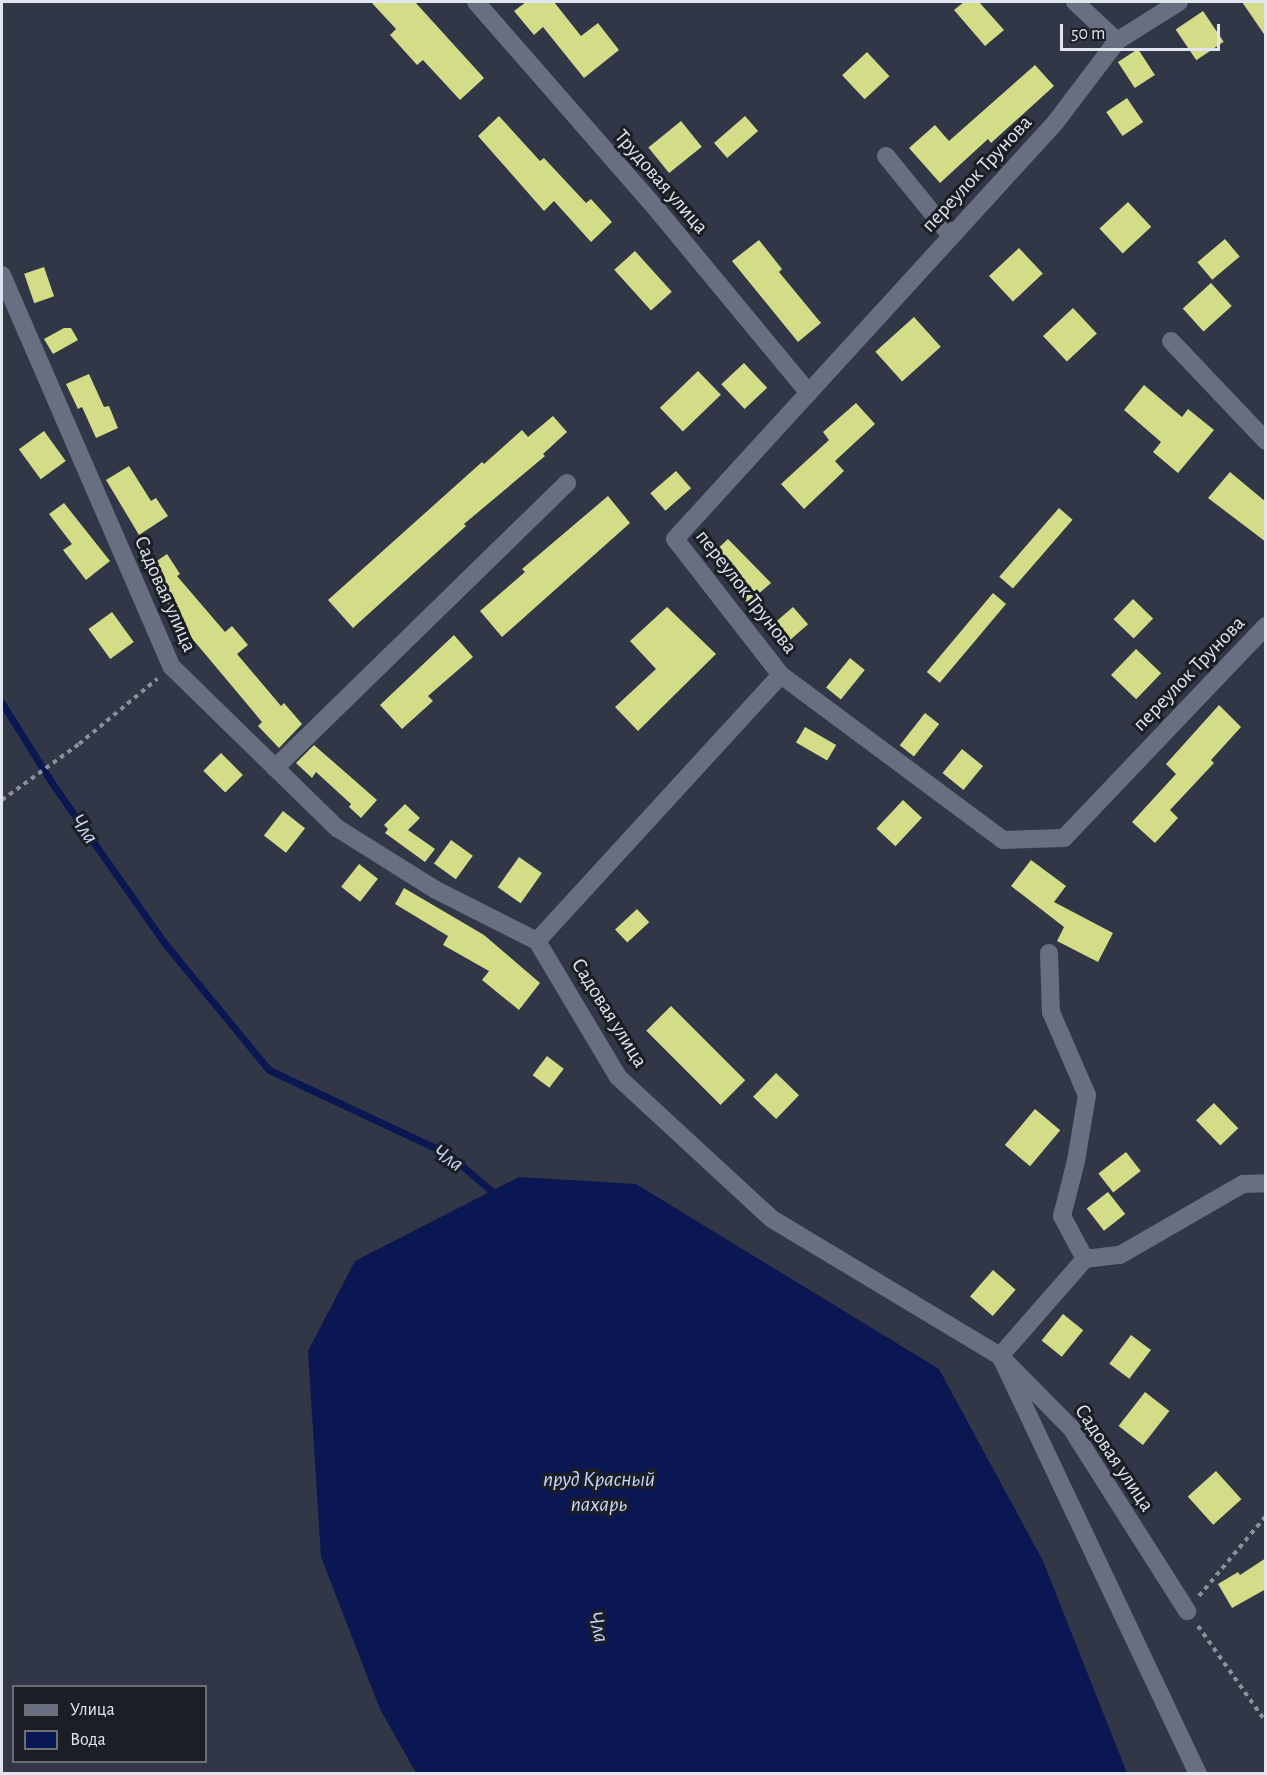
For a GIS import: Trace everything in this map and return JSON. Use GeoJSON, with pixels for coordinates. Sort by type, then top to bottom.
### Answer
{"type":"FeatureCollection","features":[{"type":"Feature","properties":{"kind":"street","name":"Трудовая улица"},"geometry":{"type":"LineString","coordinates":[[476,2],[658,212],[809,393]]}},
{"type":"Feature","properties":{"kind":"street"},"geometry":{"type":"LineString","coordinates":[[1075,2],[1117,41]]}},
{"type":"Feature","properties":{"kind":"street","name":"переулок Трунова"},"geometry":{"type":"LineString","coordinates":[[1179,2],[1117,41],[1055,123],[675,539],[781,675],[1003,840],[1064,838],[1266,626]]}},
{"type":"Feature","properties":{"kind":"street"},"geometry":{"type":"LineString","coordinates":[[886,156],[951,236]]}},
{"type":"Feature","properties":{"kind":"street","name":"Садовая улица"},"geometry":{"type":"LineString","coordinates":[[2,275],[172,667],[337,828],[436,890],[537,941],[618,1077],[772,1219],[1000,1356],[1071,1428],[1187,1611]]}},
{"type":"Feature","properties":{"kind":"street"},"geometry":{"type":"LineString","coordinates":[[1171,341],[1266,441]]}},
{"type":"Feature","properties":{"kind":"street"},"geometry":{"type":"LineString","coordinates":[[275,768],[567,483]]}},
{"type":"Feature","properties":{"kind":"street"},"geometry":{"type":"LineString","coordinates":[[537,941],[781,675]]}},
{"type":"Feature","properties":{"kind":"street"},"geometry":{"type":"LineString","coordinates":[[1049,953],[1051,1012],[1087,1095],[1076,1161],[1062,1216],[1085,1259]]}},
{"type":"Feature","properties":{"kind":"street"},"geometry":{"type":"LineString","coordinates":[[1198,1773],[1000,1356],[1085,1259],[1120,1255],[1243,1184],[1266,1183]]}},
{"type":"Feature","properties":{"kind":"path"},"geometry":{"type":"LineString","coordinates":[[2,800],[80,744],[172,667]]}},
{"type":"Feature","properties":{"kind":"path"},"geometry":{"type":"LineString","coordinates":[[1266,1516],[1187,1611],[1266,1722]]}},
{"type":"Feature","properties":{"kind":"water","name":"пруд Красный пахарь"},"geometry":{"type":"Polygon","coordinates":[[[519,1177],[636,1184],[939,1369],[1043,1561],[1127,1773],[416,1773],[380,1709],[321,1557],[308,1351],[355,1261],[519,1177]]]}},
{"type":"Feature","properties":{"kind":"building"},"geometry":{"type":"Polygon","coordinates":[[[371,2],[415,2],[484,78],[460,100],[423,60],[417,65],[390,35],[396,29],[371,2]]]}},
{"type":"Feature","properties":{"kind":"building"},"geometry":{"type":"Polygon","coordinates":[[[526,2],[554,2],[581,36],[598,23],[619,50],[584,78],[543,27],[534,35],[514,11],[526,2]]]}},
{"type":"Feature","properties":{"kind":"building"},"geometry":{"type":"Polygon","coordinates":[[[964,2],[979,2],[1004,30],[985,46],[954,10],[964,2]]]}},
{"type":"Feature","properties":{"kind":"building"},"geometry":{"type":"Polygon","coordinates":[[[1242,2],[1266,2],[1266,37],[1242,2]]]}},
{"type":"Feature","properties":{"kind":"building"},"geometry":{"type":"Polygon","coordinates":[[[1203,11],[1224,42],[1196,60],[1176,29],[1203,11]]]}},
{"type":"Feature","properties":{"kind":"building"},"geometry":{"type":"Polygon","coordinates":[[[1138,49],[1155,75],[1135,88],[1118,62],[1138,49]]]}},
{"type":"Feature","properties":{"kind":"building"},"geometry":{"type":"Polygon","coordinates":[[[867,52],[890,76],[865,99],[842,75],[867,52]]]}},
{"type":"Feature","properties":{"kind":"building"},"geometry":{"type":"Polygon","coordinates":[[[1035,65],[1054,86],[991,143],[988,139],[940,183],[909,148],[935,125],[949,141],[1035,65]]]}},
{"type":"Feature","properties":{"kind":"building"},"geometry":{"type":"Polygon","coordinates":[[[1127,98],[1143,122],[1122,136],[1106,112],[1127,98]]]}},
{"type":"Feature","properties":{"kind":"building"},"geometry":{"type":"Polygon","coordinates":[[[499,116],[540,161],[544,158],[586,203],[591,199],[612,222],[591,242],[554,201],[544,211],[478,136],[499,116]]]}},
{"type":"Feature","properties":{"kind":"building"},"geometry":{"type":"Polygon","coordinates":[[[745,116],[758,131],[727,158],[714,143],[745,116]]]}},
{"type":"Feature","properties":{"kind":"building"},"geometry":{"type":"Polygon","coordinates":[[[681,121],[702,147],[669,173],[648,147],[681,121]]]}},
{"type":"Feature","properties":{"kind":"building"},"geometry":{"type":"Polygon","coordinates":[[[1128,202],[1151,227],[1123,253],[1099,229],[1128,202]]]}},
{"type":"Feature","properties":{"kind":"building"},"geometry":{"type":"Polygon","coordinates":[[[1225,239],[1240,257],[1212,280],[1197,262],[1225,239]]]}},
{"type":"Feature","properties":{"kind":"building"},"geometry":{"type":"Polygon","coordinates":[[[759,240],[782,269],[779,272],[821,323],[798,342],[732,261],[759,240]]]}},
{"type":"Feature","properties":{"kind":"building"},"geometry":{"type":"Polygon","coordinates":[[[1019,248],[1043,274],[1013,302],[989,276],[1019,248]]]}},
{"type":"Feature","properties":{"kind":"building"},"geometry":{"type":"Polygon","coordinates":[[[635,251],[672,292],[651,311],[614,270],[635,251]]]}},
{"type":"Feature","properties":{"kind":"building"},"geometry":{"type":"Polygon","coordinates":[[[44,267],[54,296],[34,303],[24,274],[44,267]]]}},
{"type":"Feature","properties":{"kind":"building"},"geometry":{"type":"Polygon","coordinates":[[[1211,283],[1232,306],[1204,331],[1183,308],[1211,283]]]}},
{"type":"Feature","properties":{"kind":"building"},"geometry":{"type":"Polygon","coordinates":[[[1073,308],[1097,334],[1067,362],[1043,336],[1073,308]]]}},
{"type":"Feature","properties":{"kind":"building"},"geometry":{"type":"Polygon","coordinates":[[[914,317],[941,347],[902,382],[875,352],[914,317]]]}},
{"type":"Feature","properties":{"kind":"building"},"geometry":{"type":"Polygon","coordinates":[[[64,328],[71,328],[78,340],[53,354],[44,339],[64,328]]]}},
{"type":"Feature","properties":{"kind":"building"},"geometry":{"type":"Polygon","coordinates":[[[744,363],[767,388],[745,409],[721,384],[744,363]]]}},
{"type":"Feature","properties":{"kind":"building"},"geometry":{"type":"Polygon","coordinates":[[[698,371],[721,395],[683,432],[660,408],[698,371]]]}},
{"type":"Feature","properties":{"kind":"building"},"geometry":{"type":"Polygon","coordinates":[[[89,374],[104,407],[109,406],[118,428],[96,438],[82,407],[78,409],[66,384],[89,374]]]}},
{"type":"Feature","properties":{"kind":"building"},"geometry":{"type":"Polygon","coordinates":[[[1144,385],[1182,417],[1188,409],[1214,430],[1178,473],[1153,452],[1161,442],[1124,410],[1144,385]]]}},
{"type":"Feature","properties":{"kind":"building"},"geometry":{"type":"Polygon","coordinates":[[[856,403],[875,424],[835,461],[844,471],[804,509],[781,484],[829,440],[823,432],[856,403]]]}},
{"type":"Feature","properties":{"kind":"building"},"geometry":{"type":"Polygon","coordinates":[[[553,416],[567,432],[543,454],[545,456],[464,524],[466,526],[353,628],[328,600],[482,462],[484,464],[522,430],[528,437],[553,416]]]}},
{"type":"Feature","properties":{"kind":"building"},"geometry":{"type":"Polygon","coordinates":[[[44,431],[66,461],[41,479],[19,449],[44,431]]]}},
{"type":"Feature","properties":{"kind":"building"},"geometry":{"type":"Polygon","coordinates":[[[129,466],[151,501],[156,498],[168,516],[139,535],[106,480],[129,466]]]}},
{"type":"Feature","properties":{"kind":"building"},"geometry":{"type":"Polygon","coordinates":[[[676,471],[691,488],[665,511],[650,493],[676,471]]]}},
{"type":"Feature","properties":{"kind":"building"},"geometry":{"type":"Polygon","coordinates":[[[1230,472],[1266,502],[1266,542],[1208,498],[1230,472]]]}},
{"type":"Feature","properties":{"kind":"building"},"geometry":{"type":"Polygon","coordinates":[[[608,496],[630,523],[502,637],[480,611],[525,572],[522,569],[608,496]]]}},
{"type":"Feature","properties":{"kind":"building"},"geometry":{"type":"Polygon","coordinates":[[[64,503],[110,561],[86,580],[63,550],[72,544],[49,514],[64,503]]]}},
{"type":"Feature","properties":{"kind":"building"},"geometry":{"type":"Polygon","coordinates":[[[1059,508],[1073,520],[1013,588],[999,577],[1059,508]]]}},
{"type":"Feature","properties":{"kind":"building"},"geometry":{"type":"Polygon","coordinates":[[[728,539],[771,583],[748,603],[735,589],[739,586],[711,555],[728,539]]]}},
{"type":"Feature","properties":{"kind":"building"},"geometry":{"type":"Polygon","coordinates":[[[167,554],[180,574],[177,576],[225,632],[232,626],[248,645],[237,654],[281,706],[284,703],[302,724],[279,748],[258,726],[262,722],[169,611],[171,609],[145,569],[167,554]]]}},
{"type":"Feature","properties":{"kind":"building"},"geometry":{"type":"Polygon","coordinates":[[[993,593],[1006,604],[940,683],[927,672],[993,593]]]}},
{"type":"Feature","properties":{"kind":"building"},"geometry":{"type":"Polygon","coordinates":[[[1133,599],[1153,618],[1134,639],[1114,619],[1133,599]]]}},
{"type":"Feature","properties":{"kind":"building"},"geometry":{"type":"Polygon","coordinates":[[[667,607],[716,654],[638,731],[615,707],[656,669],[630,641],[667,607]]]}},
{"type":"Feature","properties":{"kind":"building"},"geometry":{"type":"Polygon","coordinates":[[[793,607],[808,624],[785,645],[770,627],[793,607]]]}},
{"type":"Feature","properties":{"kind":"building"},"geometry":{"type":"Polygon","coordinates":[[[112,612],[134,642],[110,659],[89,629],[112,612]]]}},
{"type":"Feature","properties":{"kind":"building"},"geometry":{"type":"Polygon","coordinates":[[[454,635],[473,657],[428,696],[433,701],[402,729],[380,705],[454,635]]]}},
{"type":"Feature","properties":{"kind":"building"},"geometry":{"type":"Polygon","coordinates":[[[1136,649],[1161,673],[1136,699],[1111,675],[1136,649]]]}},
{"type":"Feature","properties":{"kind":"building"},"geometry":{"type":"Polygon","coordinates":[[[850,658],[865,670],[841,699],[826,688],[850,658]]]}},
{"type":"Feature","properties":{"kind":"building"},"geometry":{"type":"Polygon","coordinates":[[[1219,705],[1241,727],[1211,760],[1214,763],[1170,810],[1178,818],[1155,843],[1132,822],[1176,774],[1166,764],[1219,705]]]}},
{"type":"Feature","properties":{"kind":"building"},"geometry":{"type":"Polygon","coordinates":[[[925,713],[939,724],[914,756],[900,745],[925,713]]]}},
{"type":"Feature","properties":{"kind":"building"},"geometry":{"type":"Polygon","coordinates":[[[805,727],[836,745],[827,761],[796,743],[805,727]]]}},
{"type":"Feature","properties":{"kind":"building"},"geometry":{"type":"Polygon","coordinates":[[[314,745],[377,800],[361,818],[349,807],[351,804],[316,772],[312,778],[296,763],[314,745]]]}},
{"type":"Feature","properties":{"kind":"building"},"geometry":{"type":"Polygon","coordinates":[[[962,749],[983,766],[963,790],[942,773],[962,749]]]}},
{"type":"Feature","properties":{"kind":"building"},"geometry":{"type":"Polygon","coordinates":[[[221,753],[243,775],[225,793],[203,771],[221,753]]]}},
{"type":"Feature","properties":{"kind":"building"},"geometry":{"type":"Polygon","coordinates":[[[903,800],[922,818],[895,846],[876,829],[903,800]]]}},
{"type":"Feature","properties":{"kind":"building"},"geometry":{"type":"Polygon","coordinates":[[[405,804],[420,818],[408,830],[435,849],[425,862],[385,833],[388,829],[384,825],[405,804]]]}},
{"type":"Feature","properties":{"kind":"building"},"geometry":{"type":"Polygon","coordinates":[[[283,811],[305,828],[286,853],[264,835],[283,811]]]}},
{"type":"Feature","properties":{"kind":"building"},"geometry":{"type":"Polygon","coordinates":[[[451,840],[473,856],[456,879],[434,863],[451,840]]]}},
{"type":"Feature","properties":{"kind":"building"},"geometry":{"type":"Polygon","coordinates":[[[519,857],[542,873],[521,903],[498,887],[519,857]]]}},
{"type":"Feature","properties":{"kind":"building"},"geometry":{"type":"Polygon","coordinates":[[[1031,860],[1066,886],[1054,902],[1113,933],[1098,962],[1057,941],[1064,927],[1011,886],[1031,860]]]}},
{"type":"Feature","properties":{"kind":"building"},"geometry":{"type":"Polygon","coordinates":[[[359,864],[378,879],[360,902],[341,887],[359,864]]]}},
{"type":"Feature","properties":{"kind":"building"},"geometry":{"type":"Polygon","coordinates":[[[404,888],[484,935],[540,983],[519,1010],[482,980],[489,971],[443,945],[448,936],[395,904],[404,888]]]}},
{"type":"Feature","properties":{"kind":"building"},"geometry":{"type":"Polygon","coordinates":[[[637,909],[649,922],[627,943],[615,929],[637,909]]]}},
{"type":"Feature","properties":{"kind":"building"},"geometry":{"type":"Polygon","coordinates":[[[671,1006],[745,1080],[720,1105],[646,1031],[671,1006]]]}},
{"type":"Feature","properties":{"kind":"building"},"geometry":{"type":"Polygon","coordinates":[[[547,1056],[564,1069],[549,1088],[533,1075],[547,1056]]]}},
{"type":"Feature","properties":{"kind":"building"},"geometry":{"type":"Polygon","coordinates":[[[776,1073],[799,1095],[776,1119],[753,1097],[776,1073]]]}},
{"type":"Feature","properties":{"kind":"building"},"geometry":{"type":"Polygon","coordinates":[[[1214,1103],[1238,1128],[1220,1146],[1196,1120],[1214,1103]]]}},
{"type":"Feature","properties":{"kind":"building"},"geometry":{"type":"Polygon","coordinates":[[[1035,1109],[1060,1130],[1030,1166],[1005,1145],[1035,1109]]]}},
{"type":"Feature","properties":{"kind":"building"},"geometry":{"type":"Polygon","coordinates":[[[1126,1152],[1141,1171],[1113,1192],[1098,1174],[1126,1152]]]}},
{"type":"Feature","properties":{"kind":"building"},"geometry":{"type":"Polygon","coordinates":[[[1108,1192],[1125,1214],[1104,1231],[1087,1209],[1108,1192]]]}},
{"type":"Feature","properties":{"kind":"building"},"geometry":{"type":"Polygon","coordinates":[[[993,1270],[1016,1290],[993,1316],[970,1296],[993,1270]]]}},
{"type":"Feature","properties":{"kind":"building"},"geometry":{"type":"Polygon","coordinates":[[[1063,1314],[1083,1330],[1062,1357],[1042,1340],[1063,1314]]]}},
{"type":"Feature","properties":{"kind":"building"},"geometry":{"type":"Polygon","coordinates":[[[1131,1335],[1151,1350],[1129,1379],[1109,1364],[1131,1335]]]}},
{"type":"Feature","properties":{"kind":"building"},"geometry":{"type":"Polygon","coordinates":[[[1145,1392],[1169,1411],[1143,1445],[1119,1426],[1145,1392]]]}},
{"type":"Feature","properties":{"kind":"building"},"geometry":{"type":"Polygon","coordinates":[[[1216,1471],[1241,1499],[1213,1525],[1188,1496],[1216,1471]]]}},
{"type":"Feature","properties":{"kind":"building"},"geometry":{"type":"Polygon","coordinates":[[[1266,1558],[1266,1589],[1232,1608],[1218,1584],[1238,1572],[1240,1575],[1266,1558]]]}},
{"type":"Feature","properties":{"kind":"waterway","name":"Чла"},"geometry":{"type":"LineString","coordinates":[[2,703],[52,783],[166,945],[269,1070],[448,1154],[493,1192],[495,1200]]}}]}
